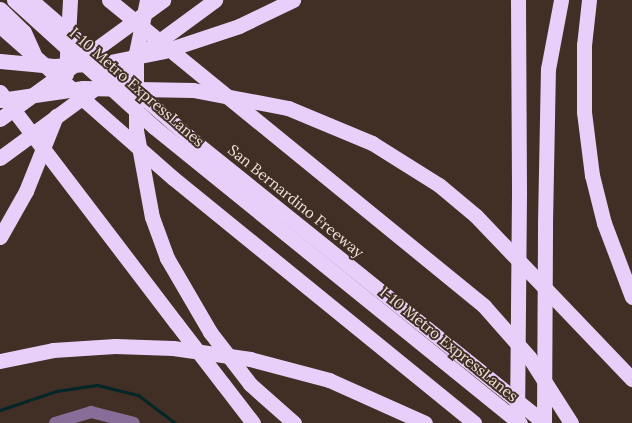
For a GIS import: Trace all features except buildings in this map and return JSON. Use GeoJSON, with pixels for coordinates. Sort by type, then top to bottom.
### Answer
{"type":"FeatureCollection","features":[{"type":"Feature","properties":{"kind":"highway","name":"I-10 Metro ExpressLanes"},"geometry":{"type":"LineString","coordinates":[[14,0],[154,127],[518,423]]}},
{"type":"Feature","properties":{"kind":"highway"},"geometry":{"type":"LineString","coordinates":[[0,237],[26,192],[57,113],[70,56],[70,0]]}},
{"type":"Feature","properties":{"kind":"highway"},"geometry":{"type":"LineString","coordinates":[[109,0],[464,288],[504,326],[551,391],[571,423]]}},
{"type":"Feature","properties":{"kind":"highway"},"geometry":{"type":"LineString","coordinates":[[147,0],[136,53],[136,130],[148,200],[167,258],[210,332],[250,384],[294,423]]}},
{"type":"Feature","properties":{"kind":"highway"},"geometry":{"type":"LineString","coordinates":[[0,119],[162,0]]}},
{"type":"Feature","properties":{"kind":"highway"},"geometry":{"type":"LineString","coordinates":[[0,158],[215,0]]}},
{"type":"Feature","properties":{"kind":"highway"},"geometry":{"type":"LineString","coordinates":[[0,61],[54,66],[105,62],[164,51],[239,26],[293,0]]}},
{"type":"Feature","properties":{"kind":"highway"},"geometry":{"type":"LineString","coordinates":[[518,0],[518,423]]}},
{"type":"Feature","properties":{"kind":"highway"},"geometry":{"type":"LineString","coordinates":[[544,423],[548,69],[561,0]]}},
{"type":"Feature","properties":{"kind":"highway"},"geometry":{"type":"LineString","coordinates":[[589,0],[584,45],[584,112],[592,175],[604,223],[632,297]]}},
{"type":"Feature","properties":{"kind":"highway","name":"San Bernardino Freeway"},"geometry":{"type":"LineString","coordinates":[[32,1],[195,142],[544,423]]}},
{"type":"Feature","properties":{"kind":"highway"},"geometry":{"type":"LineString","coordinates":[[0,9],[24,32],[36,60]]}},
{"type":"Feature","properties":{"kind":"highway"},"geometry":{"type":"LineString","coordinates":[[0,26],[36,60],[173,178],[471,421],[484,423]]}},
{"type":"Feature","properties":{"kind":"highway"},"geometry":{"type":"LineString","coordinates":[[0,100],[83,88],[193,90],[288,108],[372,143],[439,185],[476,216],[632,378]]}},
{"type":"Feature","properties":{"kind":"highway"},"geometry":{"type":"LineString","coordinates":[[0,92],[253,423]]}},
{"type":"Feature","properties":{"kind":"highway"},"geometry":{"type":"LineString","coordinates":[[0,361],[53,350],[115,346],[173,348],[250,358],[330,380],[426,423]]}},
{"type":"Feature","properties":{"kind":"lane"},"geometry":{"type":"LineString","coordinates":[[55,423],[91,412],[134,423]]}},
{"type":"Feature","properties":{"kind":"waterway"},"geometry":{"type":"LineString","coordinates":[[0,410],[56,391],[97,385],[138,395],[175,423]]}}]}
